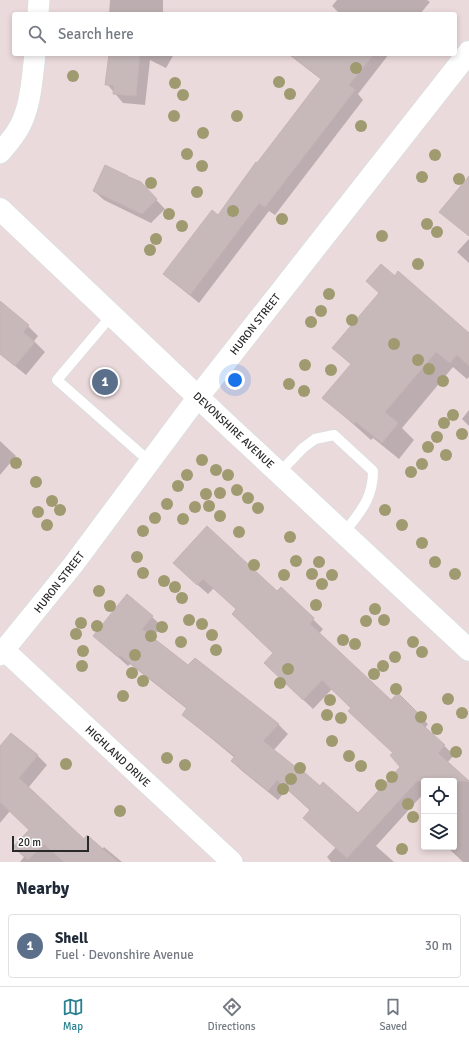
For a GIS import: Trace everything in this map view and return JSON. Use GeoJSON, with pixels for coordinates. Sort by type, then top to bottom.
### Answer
{"type":"FeatureCollection","features":[{"type":"Feature","properties":{"kind":"main road","name":"HURON STREET"},"geometry":{"type":"LineString","coordinates":[[198,397],[469,52]]}},
{"type":"Feature","properties":{"kind":"main road","name":"DEVONSHIRE AVENUE"},"geometry":{"type":"LineString","coordinates":[[0,209],[198,397],[469,650]]}},
{"type":"Feature","properties":{"kind":"street"},"geometry":{"type":"LineString","coordinates":[[38,12],[39,0]]}},
{"type":"Feature","properties":{"kind":"street"},"geometry":{"type":"LineString","coordinates":[[0,153],[18,130],[21,123],[30,96],[35,56]]}},
{"type":"Feature","properties":{"kind":"street","name":"HURON STREET"},"geometry":{"type":"LineString","coordinates":[[2,652],[73,565],[198,397]]}},
{"type":"Feature","properties":{"kind":"street","name":"HIGHLAND DRIVE"},"geometry":{"type":"LineString","coordinates":[[2,652],[232,862]]}},
{"type":"Feature","properties":{"kind":"lane"},"geometry":{"type":"LineString","coordinates":[[112,315],[57,380],[149,461]]}},
{"type":"Feature","properties":{"kind":"lane"},"geometry":{"type":"LineString","coordinates":[[279,473],[303,448],[315,439],[334,435],[373,472],[373,485],[368,502],[344,533]]}},
{"type":"Feature","properties":{"kind":"building"},"geometry":{"type":"Polygon","coordinates":[[[109,56],[140,56],[136,96],[113,94],[114,85],[105,85],[109,56]]]}},
{"type":"Feature","properties":{"kind":"building"},"geometry":{"type":"Polygon","coordinates":[[[292,56],[372,56],[349,85],[355,90],[265,207],[259,203],[190,295],[163,274],[212,210],[218,215],[256,162],[257,163],[321,79],[292,56]]]}},
{"type":"Feature","properties":{"kind":"building"},"geometry":{"type":"Polygon","coordinates":[[[105,165],[128,176],[128,180],[129,177],[141,182],[157,199],[142,214],[93,191],[105,165]]]}},
{"type":"Feature","properties":{"kind":"building"},"geometry":{"type":"Polygon","coordinates":[[[469,176],[469,236],[439,212],[469,176]]]}},
{"type":"Feature","properties":{"kind":"building"},"geometry":{"type":"Polygon","coordinates":[[[381,264],[395,276],[398,271],[469,333],[469,366],[457,355],[450,363],[436,352],[385,412],[398,423],[382,443],[356,422],[354,424],[322,398],[351,364],[332,348],[379,293],[366,281],[381,264]]]}},
{"type":"Feature","properties":{"kind":"building"},"geometry":{"type":"Polygon","coordinates":[[[0,301],[29,325],[23,332],[35,342],[15,366],[0,354],[0,301]]]}},
{"type":"Feature","properties":{"kind":"building"},"geometry":{"type":"Polygon","coordinates":[[[207,526],[277,591],[281,587],[314,618],[310,624],[391,700],[398,693],[419,714],[415,718],[445,745],[438,753],[469,781],[457,781],[457,778],[421,778],[421,781],[417,781],[347,858],[303,818],[310,810],[277,780],[268,791],[231,761],[235,756],[182,715],[187,708],[120,655],[118,657],[93,636],[127,594],[153,616],[142,629],[188,665],[195,658],[279,724],[263,741],[302,772],[303,771],[320,786],[323,782],[358,813],[400,767],[390,755],[393,753],[348,711],[351,708],[322,680],[303,700],[264,663],[273,653],[232,614],[236,609],[203,579],[197,585],[173,563],[207,526]]]}},
{"type":"Feature","properties":{"kind":"building"},"geometry":{"type":"Polygon","coordinates":[[[11,733],[38,755],[19,778],[84,839],[87,835],[118,862],[64,862],[44,844],[28,860],[13,847],[29,830],[0,802],[0,746],[11,733]]]}},
{"type":"Feature","properties":{"kind":"place","name":"Shell"},"geometry":{"type":"Point","coordinates":[105,382]}}]}
